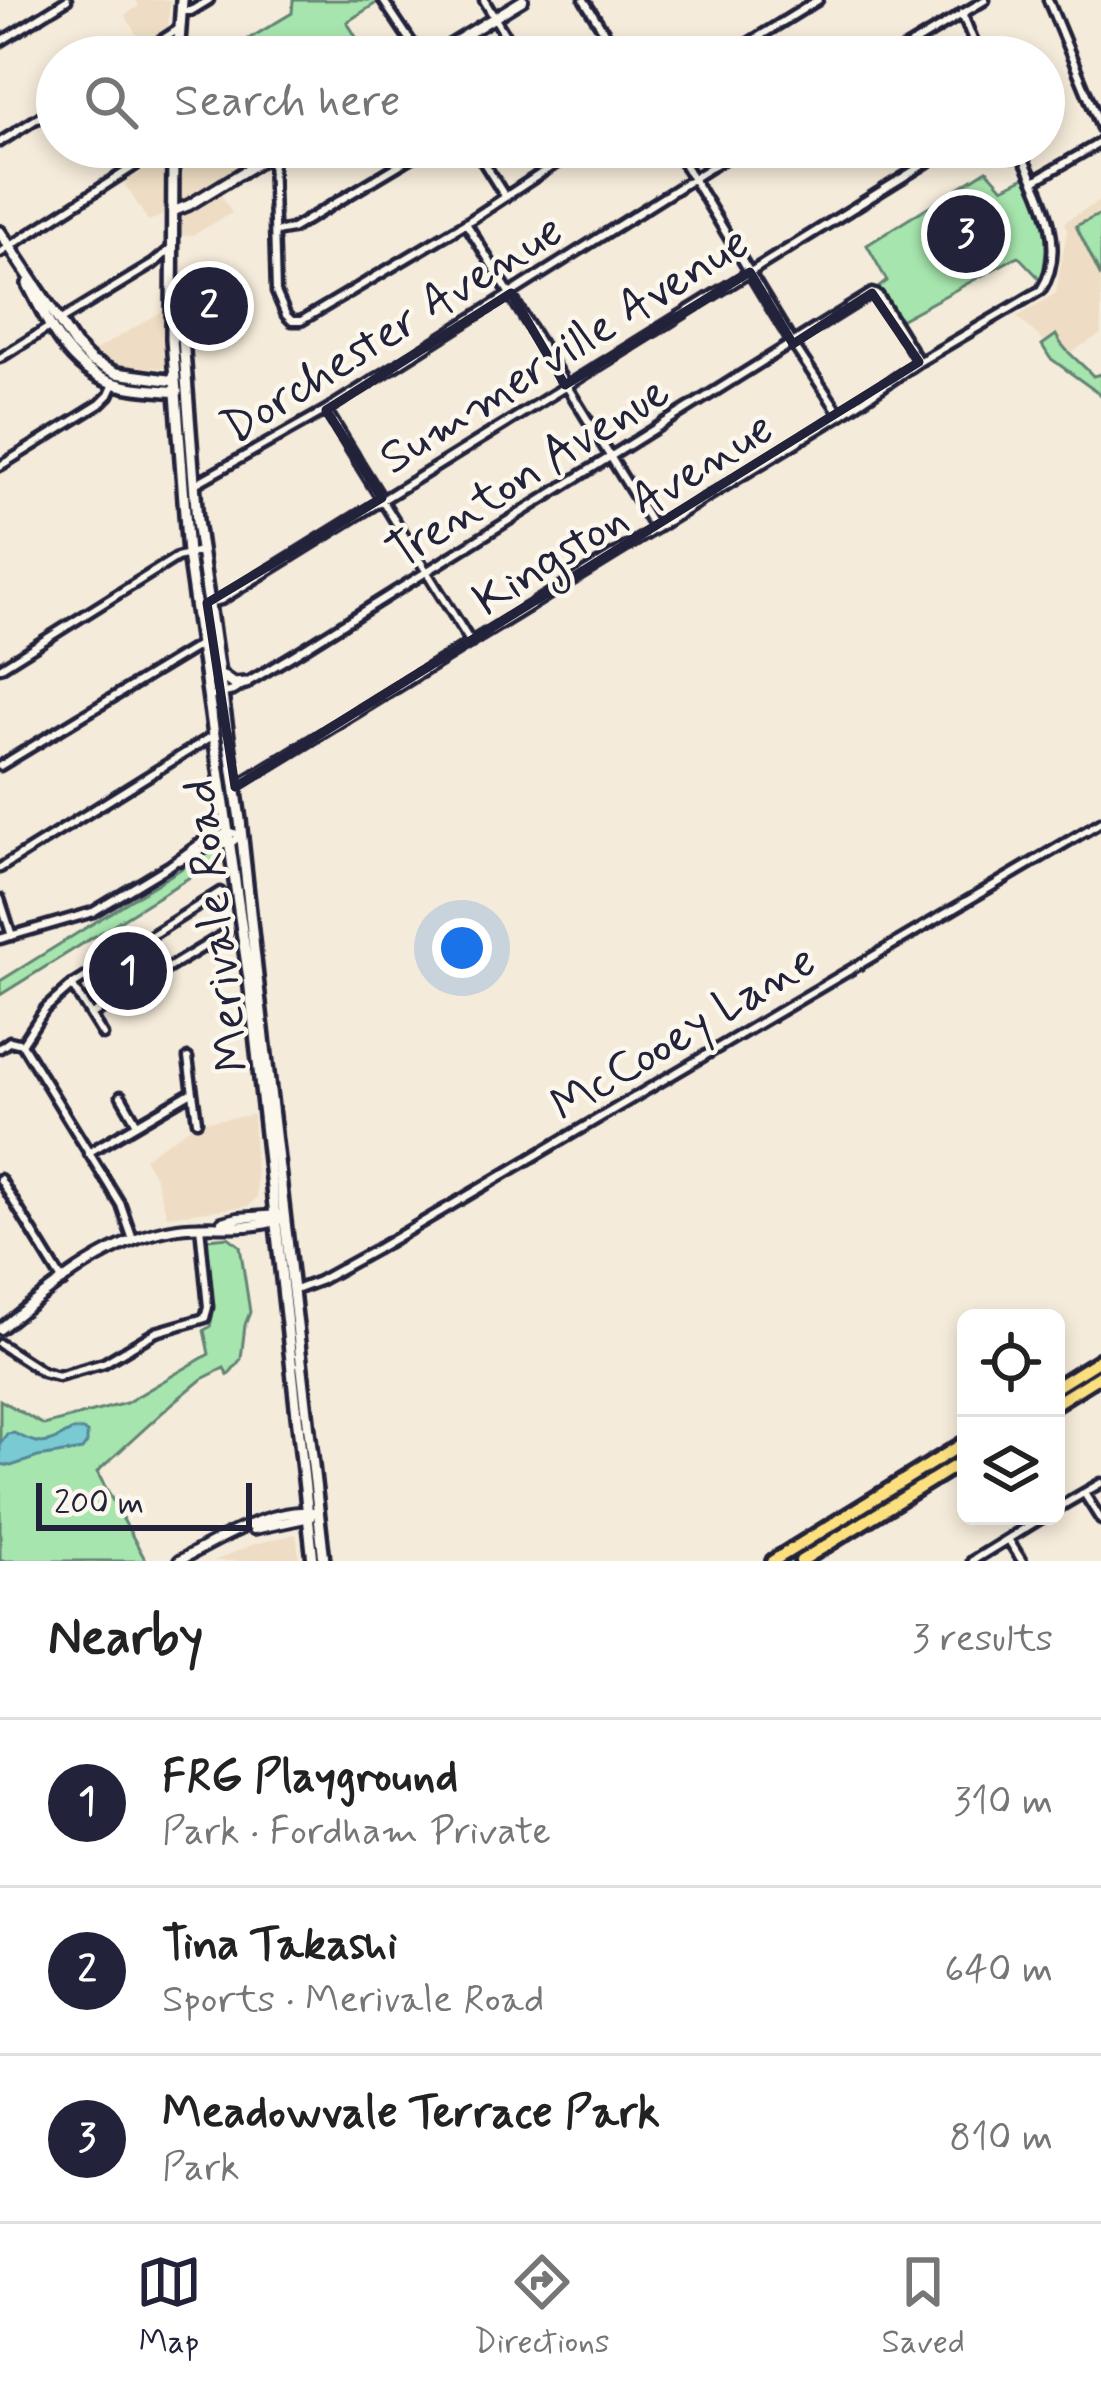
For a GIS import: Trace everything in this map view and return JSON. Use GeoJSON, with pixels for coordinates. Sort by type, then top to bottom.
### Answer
{"type":"FeatureCollection","features":[{"type":"Feature","properties":{"kind":"main road"},"geometry":{"type":"LineString","coordinates":[[179,36],[182,6]]}},
{"type":"Feature","properties":{"kind":"main road","name":"Merivale Road"},"geometry":{"type":"LineString","coordinates":[[173,168],[172,323],[242,836],[295,1290],[313,1561]]}},
{"type":"Feature","properties":{"kind":"main road"},"geometry":{"type":"LineString","coordinates":[[0,232],[5,250],[78,364],[114,384],[181,387]]}},
{"type":"Feature","properties":{"kind":"main road"},"geometry":{"type":"LineString","coordinates":[[55,324],[96,365],[181,387]]}},
{"type":"Feature","properties":{"kind":"main road","name":"Merivale Road"},"geometry":{"type":"LineString","coordinates":[[181,387],[188,554],[249,980],[273,1218],[311,1514],[324,1561]]}},
{"type":"Feature","properties":{"kind":"main road"},"geometry":{"type":"LineString","coordinates":[[188,554],[202,599],[208,603]]}},
{"type":"Feature","properties":{"kind":"main road"},"geometry":{"type":"LineString","coordinates":[[218,674],[233,684],[246,683]]}},
{"type":"Feature","properties":{"kind":"main road"},"geometry":{"type":"LineString","coordinates":[[1065,1382],[1101,1360]]}},
{"type":"Feature","properties":{"kind":"main road"},"geometry":{"type":"LineString","coordinates":[[1065,1397],[1101,1375]]}},
{"type":"Feature","properties":{"kind":"main road"},"geometry":{"type":"LineString","coordinates":[[773,1561],[957,1448]]}},
{"type":"Feature","properties":{"kind":"main road"},"geometry":{"type":"LineString","coordinates":[[801,1561],[957,1465]]}},
{"type":"Feature","properties":{"kind":"street"},"geometry":{"type":"LineString","coordinates":[[0,42],[67,0]]}},
{"type":"Feature","properties":{"kind":"street"},"geometry":{"type":"LineString","coordinates":[[182,6],[191,10],[209,0]]}},
{"type":"Feature","properties":{"kind":"street"},"geometry":{"type":"LineString","coordinates":[[383,0],[407,36]]}},
{"type":"Feature","properties":{"kind":"street"},"geometry":{"type":"LineString","coordinates":[[484,0],[505,36]]}},
{"type":"Feature","properties":{"kind":"street"},"geometry":{"type":"LineString","coordinates":[[464,36],[523,0]]}},
{"type":"Feature","properties":{"kind":"street"},"geometry":{"type":"LineString","coordinates":[[584,0],[607,36]]}},
{"type":"Feature","properties":{"kind":"street"},"geometry":{"type":"LineString","coordinates":[[760,36],[818,0]]}},
{"type":"Feature","properties":{"kind":"street"},"geometry":{"type":"LineString","coordinates":[[925,36],[985,0]]}},
{"type":"Feature","properties":{"kind":"street"},"geometry":{"type":"LineString","coordinates":[[1048,0],[1063,36]]}},
{"type":"Feature","properties":{"kind":"street"},"geometry":{"type":"LineString","coordinates":[[962,13],[971,36]]}},
{"type":"Feature","properties":{"kind":"street"},"geometry":{"type":"LineString","coordinates":[[165,36],[180,28]]}},
{"type":"Feature","properties":{"kind":"street"},"geometry":{"type":"LineString","coordinates":[[1065,41],[1101,128]]}},
{"type":"Feature","properties":{"kind":"street"},"geometry":{"type":"LineString","coordinates":[[0,142],[36,119]]}},
{"type":"Feature","properties":{"kind":"street"},"geometry":{"type":"LineString","coordinates":[[1065,163],[1101,142]]}},
{"type":"Feature","properties":{"kind":"street"},"geometry":{"type":"LineString","coordinates":[[5,250],[135,168]]}},
{"type":"Feature","properties":{"kind":"street"},"geometry":{"type":"LineString","coordinates":[[174,211],[250,168]]}},
{"type":"Feature","properties":{"kind":"street"},"geometry":{"type":"LineString","coordinates":[[273,168],[278,300],[292,321],[301,321],[466,223],[547,168]]}},
{"type":"Feature","properties":{"kind":"street"},"geometry":{"type":"LineString","coordinates":[[276,232],[292,229],[394,168]]}},
{"type":"Feature","properties":{"kind":"street"},"geometry":{"type":"LineString","coordinates":[[487,168],[504,195]]}},
{"type":"Feature","properties":{"kind":"street"},"geometry":{"type":"LineString","coordinates":[[686,168],[841,415]]}},
{"type":"Feature","properties":{"kind":"street","name":"Dorchester Avenue"},"geometry":{"type":"LineString","coordinates":[[195,484],[326,410],[708,168]]}},
{"type":"Feature","properties":{"kind":"street","name":"Summerville Avenue"},"geometry":{"type":"LineString","coordinates":[[208,603],[220,600],[918,168]]}},
{"type":"Feature","properties":{"kind":"street"},"geometry":{"type":"LineString","coordinates":[[1028,168],[1034,181],[1056,168]]}},
{"type":"Feature","properties":{"kind":"street","name":"Kingston Avenue"},"geometry":{"type":"LineString","coordinates":[[235,787],[1041,290],[1048,280],[1053,234],[1034,181]]}},
{"type":"Feature","properties":{"kind":"street"},"geometry":{"type":"LineString","coordinates":[[466,223],[655,529]]}},
{"type":"Feature","properties":{"kind":"street"},"geometry":{"type":"LineString","coordinates":[[0,358],[148,267],[174,245]]}},
{"type":"Feature","properties":{"kind":"street"},"geometry":{"type":"LineString","coordinates":[[148,267],[162,266],[174,276]]}},
{"type":"Feature","properties":{"kind":"street","name":"Trenton Avenue"},"geometry":{"type":"LineString","coordinates":[[208,697],[246,683],[872,293],[878,295],[919,362]]}},
{"type":"Feature","properties":{"kind":"street"},"geometry":{"type":"LineString","coordinates":[[0,466],[100,404],[114,384]]}},
{"type":"Feature","properties":{"kind":"street"},"geometry":{"type":"LineString","coordinates":[[326,410],[471,643]]}},
{"type":"Feature","properties":{"kind":"street"},"geometry":{"type":"LineString","coordinates":[[0,668],[166,563],[200,551]]}},
{"type":"Feature","properties":{"kind":"street"},"geometry":{"type":"LineString","coordinates":[[0,766],[201,644]]}},
{"type":"Feature","properties":{"kind":"street"},"geometry":{"type":"LineString","coordinates":[[0,868],[214,735]]}},
{"type":"Feature","properties":{"kind":"street","name":"McCooey Lane"},"geometry":{"type":"LineString","coordinates":[[295,1290],[377,1249],[1101,822]]}},
{"type":"Feature","properties":{"kind":"street"},"geometry":{"type":"LineString","coordinates":[[0,939],[93,912],[169,866],[230,837],[242,836]]}},
{"type":"Feature","properties":{"kind":"street"},"geometry":{"type":"LineString","coordinates":[[22,1044],[45,1009],[72,986],[220,892]]}},
{"type":"Feature","properties":{"kind":"street"},"geometry":{"type":"LineString","coordinates":[[0,899],[12,936]]}},
{"type":"Feature","properties":{"kind":"street"},"geometry":{"type":"LineString","coordinates":[[91,1015],[226,933]]}},
{"type":"Feature","properties":{"kind":"street"},"geometry":{"type":"LineString","coordinates":[[72,986],[103,1035]]}},
{"type":"Feature","properties":{"kind":"street"},"geometry":{"type":"LineString","coordinates":[[0,1048],[10,1041],[22,1044],[121,1205],[133,1240]]}},
{"type":"Feature","properties":{"kind":"street"},"geometry":{"type":"LineString","coordinates":[[188,1058],[196,1121]]}},
{"type":"Feature","properties":{"kind":"street"},"geometry":{"type":"LineString","coordinates":[[88,1153],[192,1092]]}},
{"type":"Feature","properties":{"kind":"street"},"geometry":{"type":"LineString","coordinates":[[122,1096],[137,1124]]}},
{"type":"Feature","properties":{"kind":"street"},"geometry":{"type":"LineString","coordinates":[[0,1179],[63,1282]]}},
{"type":"Feature","properties":{"kind":"street"},"geometry":{"type":"LineString","coordinates":[[0,1328],[98,1257],[133,1240],[238,1217],[286,1216]]}},
{"type":"Feature","properties":{"kind":"street"},"geometry":{"type":"LineString","coordinates":[[0,1344],[43,1372],[58,1376],[113,1359],[165,1329],[202,1320],[208,1310],[205,1226]]}},
{"type":"Feature","properties":{"kind":"street"},"geometry":{"type":"LineString","coordinates":[[1065,1504],[1101,1483]]}},
{"type":"Feature","properties":{"kind":"street"},"geometry":{"type":"LineString","coordinates":[[1084,1493],[1101,1520]]}},
{"type":"Feature","properties":{"kind":"street"},"geometry":{"type":"LineString","coordinates":[[179,1561],[241,1530],[311,1514]]}},
{"type":"Feature","properties":{"kind":"street"},"geometry":{"type":"LineString","coordinates":[[972,1561],[1031,1525]]}},
{"type":"Feature","properties":{"kind":"street"},"geometry":{"type":"LineString","coordinates":[[1008,1539],[1022,1561]]}},
{"type":"Feature","properties":{"kind":"highlighted area"},"geometry":{"type":"Polygon","coordinates":[[[750,272],[793,344],[872,293],[919,362],[235,787],[207,603],[382,498],[326,410],[511,293],[565,385],[750,272]]]}},
{"type":"Feature","properties":{"kind":"shaded area"},"geometry":{"type":"Polygon","coordinates":[[[135,0],[170,0],[167,36],[138,36],[125,15],[139,6],[135,0]]]}},
{"type":"Feature","properties":{"kind":"shaded area"},"geometry":{"type":"Polygon","coordinates":[[[148,168],[238,168],[214,183],[232,213],[193,235],[184,236],[164,215],[148,221],[124,183],[148,168]]]}},
{"type":"Feature","properties":{"kind":"shaded area"},"geometry":{"type":"Polygon","coordinates":[[[1101,200],[1101,334],[1072,352],[1050,338],[1044,341],[1017,317],[1056,293],[1067,230],[1064,222],[1101,200]]]}},
{"type":"Feature","properties":{"kind":"shaded area"},"geometry":{"type":"Polygon","coordinates":[[[186,296],[225,296],[226,315],[192,337],[186,296]]]}},
{"type":"Feature","properties":{"kind":"shaded area"},"geometry":{"type":"Polygon","coordinates":[[[163,311],[165,368],[111,365],[89,354],[163,311]]]}},
{"type":"Feature","properties":{"kind":"shaded area"},"geometry":{"type":"Polygon","coordinates":[[[253,1115],[257,1197],[249,1206],[167,1216],[144,1158],[198,1122],[253,1115]]]}},
{"type":"Feature","properties":{"kind":"shaded area"},"geometry":{"type":"Polygon","coordinates":[[[296,1534],[300,1561],[214,1561],[254,1544],[296,1534]]]}},
{"type":"Feature","properties":{"kind":"green space"},"geometry":{"type":"Polygon","coordinates":[[[293,0],[381,0],[347,22],[355,36],[253,36],[292,13],[293,0]]]}},
{"type":"Feature","properties":{"kind":"green space"},"geometry":{"type":"Polygon","coordinates":[[[987,170],[1003,188],[1027,176],[1045,227],[1042,281],[1018,256],[900,320],[879,287],[887,281],[867,245],[987,170]]]}},
{"type":"Feature","properties":{"kind":"green space"},"geometry":{"type":"Polygon","coordinates":[[[1101,214],[1101,277],[1076,226],[1101,214]]]}},
{"type":"Feature","properties":{"kind":"green space"},"geometry":{"type":"Polygon","coordinates":[[[1056,335],[1093,376],[1101,374],[1101,395],[1050,358],[1042,345],[1056,335]]]}},
{"type":"Feature","properties":{"kind":"green space"},"geometry":{"type":"Polygon","coordinates":[[[213,849],[219,859],[0,995],[0,981],[213,849]]]}},
{"type":"Feature","properties":{"kind":"green space"},"geometry":{"type":"Polygon","coordinates":[[[228,1237],[240,1246],[250,1312],[241,1359],[228,1375],[224,1368],[202,1379],[97,1472],[146,1561],[0,1561],[0,1400],[44,1425],[126,1403],[209,1354],[204,1330],[210,1327],[213,1313],[206,1246],[208,1239],[228,1237]]]}},
{"type":"Feature","properties":{"kind":"water"},"geometry":{"type":"Polygon","coordinates":[[[73,1430],[87,1433],[82,1450],[11,1466],[0,1464],[0,1443],[7,1434],[44,1443],[73,1430]]]}},
{"type":"Feature","properties":{"kind":"place","name":"Meadowvale Terrace Park"},"geometry":{"type":"Point","coordinates":[966,234]}},
{"type":"Feature","properties":{"kind":"place","name":"Tina Takashi"},"geometry":{"type":"Point","coordinates":[209,306]}},
{"type":"Feature","properties":{"kind":"place","name":"FRG Playground"},"geometry":{"type":"Point","coordinates":[128,971]}}]}
